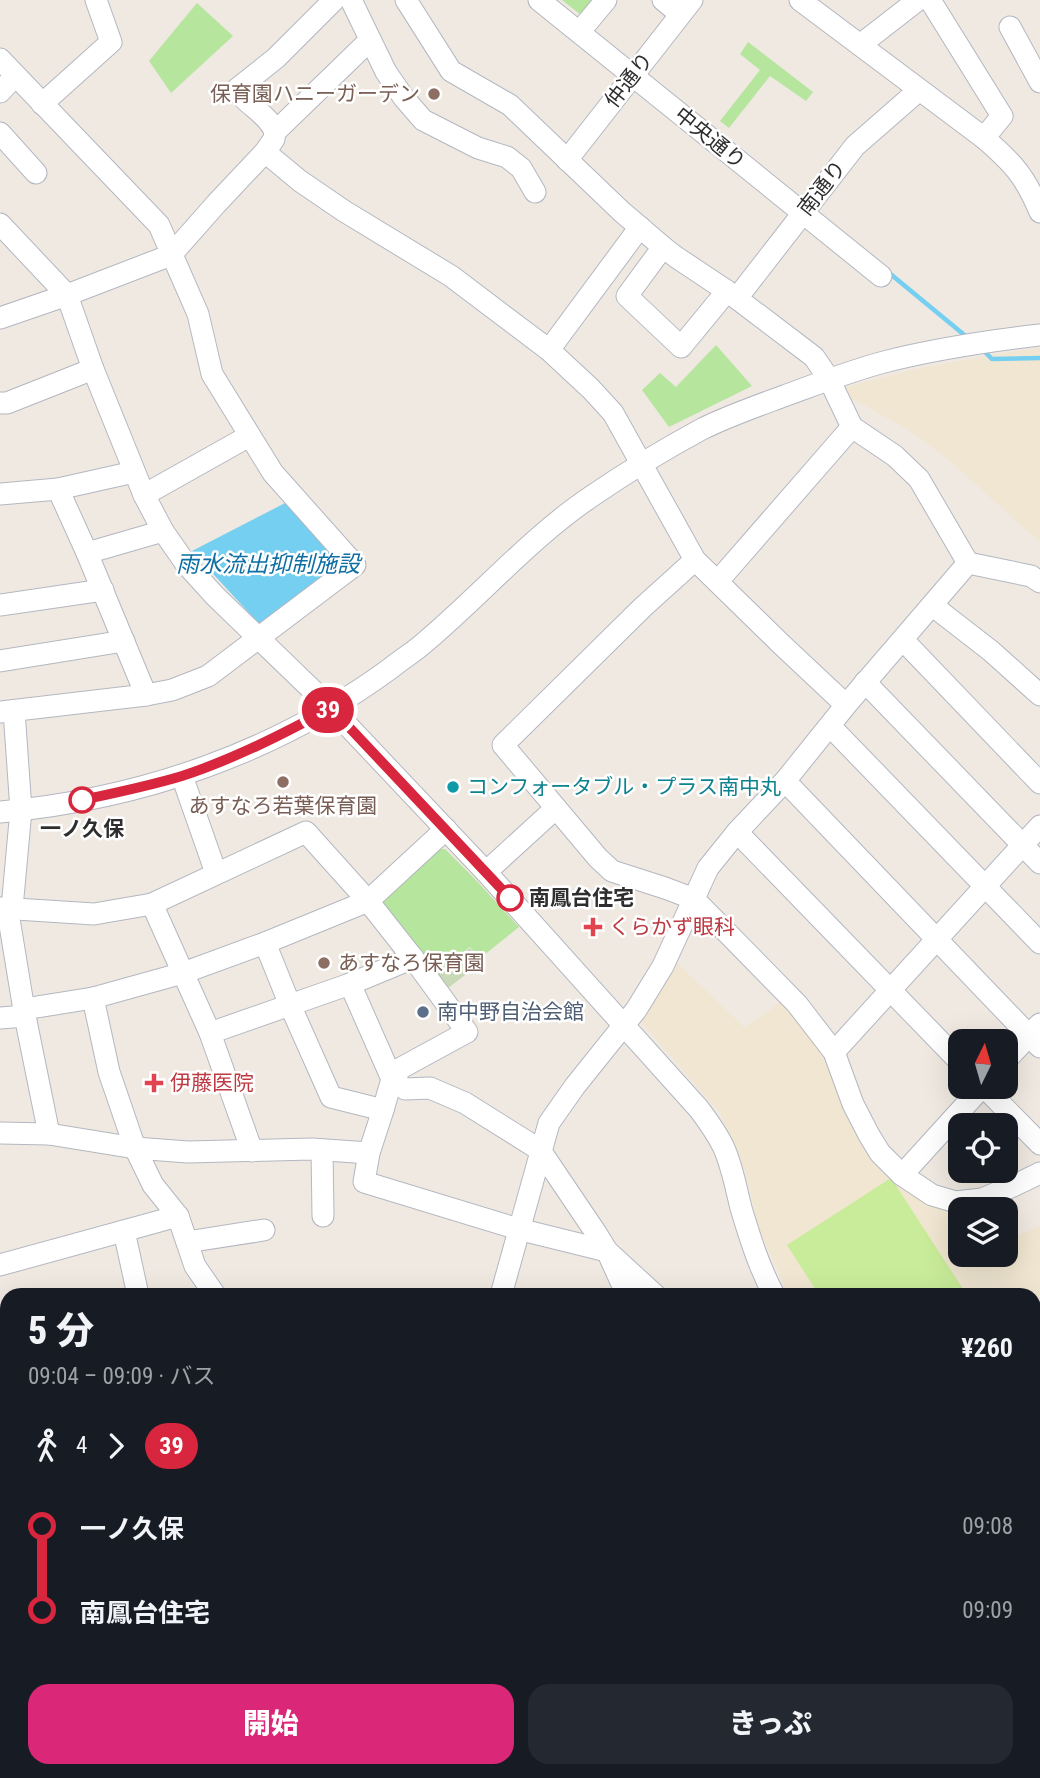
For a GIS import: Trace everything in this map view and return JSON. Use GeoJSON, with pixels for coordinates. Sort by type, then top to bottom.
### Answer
{"type":"FeatureCollection","features":[{"type":"Feature","properties":{"kind":"street"},"geometry":{"type":"LineString","coordinates":[[43,104],[111,42],[96,0]]}},
{"type":"Feature","properties":{"kind":"street"},"geometry":{"type":"LineString","coordinates":[[0,318],[171,256],[274,139],[272,125],[237,89],[276,58],[334,0]]}},
{"type":"Feature","properties":{"kind":"street"},"geometry":{"type":"LineString","coordinates":[[351,0],[387,72],[423,120],[478,148],[507,157],[521,167],[536,192]]}},
{"type":"Feature","properties":{"kind":"street"},"geometry":{"type":"LineString","coordinates":[[406,0],[451,71],[510,105],[622,212],[663,247],[816,354],[852,427],[895,456],[919,479],[968,563],[1031,576],[1040,582]]}},
{"type":"Feature","properties":{"kind":"street","name":"中央通り"},"geometry":{"type":"LineString","coordinates":[[540,0],[636,71],[886,270]]}},
{"type":"Feature","properties":{"kind":"street","name":"中央通り"},"geometry":{"type":"LineString","coordinates":[[557,0],[636,71]]}},
{"type":"Feature","properties":{"kind":"street"},"geometry":{"type":"LineString","coordinates":[[586,24],[606,0]]}},
{"type":"Feature","properties":{"kind":"street"},"geometry":{"type":"LineString","coordinates":[[663,0],[686,7]]}},
{"type":"Feature","properties":{"kind":"street"},"geometry":{"type":"LineString","coordinates":[[800,0],[984,138],[1008,159],[1037,195]]}},
{"type":"Feature","properties":{"kind":"street"},"geometry":{"type":"LineString","coordinates":[[860,45],[918,0]]}},
{"type":"Feature","properties":{"kind":"street"},"geometry":{"type":"LineString","coordinates":[[930,0],[1002,116],[984,138]]}},
{"type":"Feature","properties":{"kind":"street","name":"仲通り"},"geometry":{"type":"LineString","coordinates":[[567,160],[686,7]]}},
{"type":"Feature","properties":{"kind":"street"},"geometry":{"type":"LineString","coordinates":[[1010,27],[1040,82]]}},
{"type":"Feature","properties":{"kind":"street"},"geometry":{"type":"LineString","coordinates":[[275,132],[370,40]]}},
{"type":"Feature","properties":{"kind":"street"},"geometry":{"type":"LineString","coordinates":[[0,59],[159,225],[198,314],[212,374],[274,473],[355,565],[208,676],[172,690],[146,695],[7,712],[11,811],[6,908],[49,1134]]}},
{"type":"Feature","properties":{"kind":"street"},"geometry":{"type":"LineString","coordinates":[[0,92],[15,76]]}},
{"type":"Feature","properties":{"kind":"street","name":"南通り"},"geometry":{"type":"LineString","coordinates":[[663,247],[626,296],[681,347],[732,295],[855,146],[919,90]]}},
{"type":"Feature","properties":{"kind":"street"},"geometry":{"type":"LineString","coordinates":[[0,133],[36,173]]}},
{"type":"Feature","properties":{"kind":"street"},"geometry":{"type":"LineString","coordinates":[[265,152],[322,196],[451,276],[549,350],[613,413],[695,559],[846,705]]}},
{"type":"Feature","properties":{"kind":"street"},"geometry":{"type":"LineString","coordinates":[[0,224],[67,295],[93,369],[144,495],[163,531],[186,564],[331,708],[446,829],[699,1110],[723,1146],[752,1244],[770,1288]]}},
{"type":"Feature","properties":{"kind":"street"},"geometry":{"type":"LineString","coordinates":[[549,350],[640,228]]}},
{"type":"Feature","properties":{"kind":"street"},"geometry":{"type":"LineString","coordinates":[[11,811],[64,804],[182,776],[231,758],[331,708],[423,644],[545,533],[589,498],[704,428],[829,379],[884,362],[1004,339],[1040,335]]}},
{"type":"Feature","properties":{"kind":"street"},"geometry":{"type":"LineString","coordinates":[[0,403],[7,403],[93,369]]}},
{"type":"Feature","properties":{"kind":"street"},"geometry":{"type":"LineString","coordinates":[[718,581],[852,427]]}},
{"type":"Feature","properties":{"kind":"street"},"geometry":{"type":"LineString","coordinates":[[144,495],[249,436]]}},
{"type":"Feature","properties":{"kind":"street"},"geometry":{"type":"LineString","coordinates":[[0,494],[58,489],[134,472]]}},
{"type":"Feature","properties":{"kind":"street"},"geometry":{"type":"LineString","coordinates":[[58,489],[146,695]]}},
{"type":"Feature","properties":{"kind":"street"},"geometry":{"type":"LineString","coordinates":[[87,553],[163,531]]}},
{"type":"Feature","properties":{"kind":"street"},"geometry":{"type":"LineString","coordinates":[[695,559],[503,745],[612,872],[694,899],[797,1004],[834,1052],[853,1104],[880,1153],[902,1175],[932,1195],[956,1202],[982,1199],[1040,1173]]}},
{"type":"Feature","properties":{"kind":"street"},"geometry":{"type":"LineString","coordinates":[[503,1288],[549,1123],[636,1010],[663,966],[708,868],[737,832],[785,781],[865,682],[968,563]]}},
{"type":"Feature","properties":{"kind":"street"},"geometry":{"type":"LineString","coordinates":[[0,605],[103,590]]}},
{"type":"Feature","properties":{"kind":"street"},"geometry":{"type":"LineString","coordinates":[[933,606],[991,651],[1040,695]]}},
{"type":"Feature","properties":{"kind":"street"},"geometry":{"type":"LineString","coordinates":[[903,640],[1040,783]]}},
{"type":"Feature","properties":{"kind":"street"},"geometry":{"type":"LineString","coordinates":[[0,661],[124,641]]}},
{"type":"Feature","properties":{"kind":"street"},"geometry":{"type":"LineString","coordinates":[[865,682],[1040,863]]}},
{"type":"Feature","properties":{"kind":"street"},"geometry":{"type":"LineString","coordinates":[[830,726],[1040,943]]}},
{"type":"Feature","properties":{"kind":"street"},"geometry":{"type":"LineString","coordinates":[[182,776],[216,873]]}},
{"type":"Feature","properties":{"kind":"street"},"geometry":{"type":"LineString","coordinates":[[785,781],[936,940],[1036,1036],[1018,1050]]}},
{"type":"Feature","properties":{"kind":"street"},"geometry":{"type":"LineString","coordinates":[[486,872],[556,808]]}},
{"type":"Feature","properties":{"kind":"street"},"geometry":{"type":"LineString","coordinates":[[834,1052],[1040,826]]}},
{"type":"Feature","properties":{"kind":"street"},"geometry":{"type":"LineString","coordinates":[[0,1018],[93,998],[183,973],[368,901],[446,829]]}},
{"type":"Feature","properties":{"kind":"street"},"geometry":{"type":"LineString","coordinates":[[6,908],[94,914],[152,904],[306,832],[368,901],[467,1032],[401,1068],[392,1079],[369,1153],[364,1182],[518,1229],[607,1251],[647,1288]]}},
{"type":"Feature","properties":{"kind":"street"},"geometry":{"type":"LineString","coordinates":[[737,832],[948,1050]]}},
{"type":"Feature","properties":{"kind":"street"},"geometry":{"type":"LineString","coordinates":[[152,904],[210,1033],[253,1151]]}},
{"type":"Feature","properties":{"kind":"street"},"geometry":{"type":"LineString","coordinates":[[265,943],[331,1097],[383,1110]]}},
{"type":"Feature","properties":{"kind":"street"},"geometry":{"type":"LineString","coordinates":[[210,1033],[350,984],[413,958]]}},
{"type":"Feature","properties":{"kind":"street"},"geometry":{"type":"LineString","coordinates":[[350,984],[392,1079],[405,1089],[430,1088],[465,1103],[540,1150],[607,1251],[624,1288]]}},
{"type":"Feature","properties":{"kind":"street"},"geometry":{"type":"LineString","coordinates":[[93,998],[109,1072],[135,1148],[153,1185],[178,1216],[195,1266],[210,1288]]}},
{"type":"Feature","properties":{"kind":"street"},"geometry":{"type":"LineString","coordinates":[[902,1175],[972,1099]]}},
{"type":"Feature","properties":{"kind":"street"},"geometry":{"type":"LineString","coordinates":[[995,1099],[1040,1144]]}},
{"type":"Feature","properties":{"kind":"street"},"geometry":{"type":"LineString","coordinates":[[0,1133],[49,1134],[135,1148],[188,1152],[322,1150],[369,1153]]}},
{"type":"Feature","properties":{"kind":"street"},"geometry":{"type":"LineString","coordinates":[[322,1150],[323,1216]]}},
{"type":"Feature","properties":{"kind":"street"},"geometry":{"type":"LineString","coordinates":[[0,1265],[178,1216]]}},
{"type":"Feature","properties":{"kind":"street"},"geometry":{"type":"LineString","coordinates":[[187,1242],[264,1230]]}},
{"type":"Feature","properties":{"kind":"street"},"geometry":{"type":"LineString","coordinates":[[124,1231],[136,1288]]}},
{"type":"Feature","properties":{"kind":"shaded area"},"geometry":{"type":"Polygon","coordinates":[[[1040,348],[1040,542],[944,456],[909,430],[844,394],[846,387],[911,370],[1040,348]]]}},
{"type":"Feature","properties":{"kind":"shaded area"},"geometry":{"type":"Polygon","coordinates":[[[674,960],[745,1028],[786,998],[920,1199],[948,1210],[948,1267],[1018,1267],[1018,1235],[1040,1226],[1040,1288],[786,1288],[758,1227],[746,1173],[720,1113],[643,1024],[641,1016],[674,960]]]}},
{"type":"Feature","properties":{"kind":"green space"},"geometry":{"type":"Polygon","coordinates":[[[562,0],[595,0],[581,15],[562,0]]]}},
{"type":"Feature","properties":{"kind":"green space"},"geometry":{"type":"Polygon","coordinates":[[[197,3],[233,36],[171,93],[149,61],[197,3]]]}},
{"type":"Feature","properties":{"kind":"green space"},"geometry":{"type":"Polygon","coordinates":[[[748,42],[813,92],[806,101],[770,76],[729,128],[720,121],[760,70],[740,54],[748,42]]]}},
{"type":"Feature","properties":{"kind":"green space"},"geometry":{"type":"Polygon","coordinates":[[[716,345],[752,386],[669,427],[642,390],[660,373],[676,387],[716,345]]]}},
{"type":"Feature","properties":{"kind":"green space"},"geometry":{"type":"Polygon","coordinates":[[[438,849],[445,849],[519,927],[479,959],[470,947],[436,973],[380,906],[382,899],[438,849]]]}},
{"type":"Feature","properties":{"kind":"green space"},"geometry":{"type":"Polygon","coordinates":[[[470,948],[481,963],[448,988],[437,974],[470,948]]]}},
{"type":"Feature","properties":{"kind":"green space"},"geometry":{"type":"Polygon","coordinates":[[[891,1178],[962,1288],[815,1288],[787,1245],[891,1178]]]}},
{"type":"Feature","properties":{"kind":"water","name":"雨水流出抑制施設"},"geometry":{"type":"Polygon","coordinates":[[[289,501],[344,563],[262,627],[192,551],[289,501]]]}},
{"type":"Feature","properties":{"kind":"waterway"},"geometry":{"type":"LineString","coordinates":[[888,272],[968,338]]}},
{"type":"Feature","properties":{"kind":"waterway"},"geometry":{"type":"LineString","coordinates":[[983,350],[992,359],[1040,358]]}},
{"type":"Feature","properties":{"kind":"bus line","name":"39"},"geometry":{"type":"LineString","coordinates":[[82,800],[126,791],[207,767],[285,733],[331,708],[510,898]]}},
{"type":"Feature","properties":{"kind":"place","name":"保育園ハニーガーデン"},"geometry":{"type":"Point","coordinates":[434,94]}},
{"type":"Feature","properties":{"kind":"place","name":"あすなろ若葉保育園"},"geometry":{"type":"Point","coordinates":[283,782]}},
{"type":"Feature","properties":{"kind":"place","name":"コンフォータブル・プラス南中丸"},"geometry":{"type":"Point","coordinates":[453,787]}},
{"type":"Feature","properties":{"kind":"place","name":"一ノ久保"},"geometry":{"type":"Point","coordinates":[82,800]}},
{"type":"Feature","properties":{"kind":"place","name":"南鳳台住宅"},"geometry":{"type":"Point","coordinates":[510,898]}},
{"type":"Feature","properties":{"kind":"place","name":"くらかず眼科"},"geometry":{"type":"Point","coordinates":[593,927]}},
{"type":"Feature","properties":{"kind":"place","name":"あすなろ保育園"},"geometry":{"type":"Point","coordinates":[324,963]}},
{"type":"Feature","properties":{"kind":"place","name":"南中野自治会館"},"geometry":{"type":"Point","coordinates":[423,1012]}},
{"type":"Feature","properties":{"kind":"place","name":"伊藤医院"},"geometry":{"type":"Point","coordinates":[154,1083]}}]}
